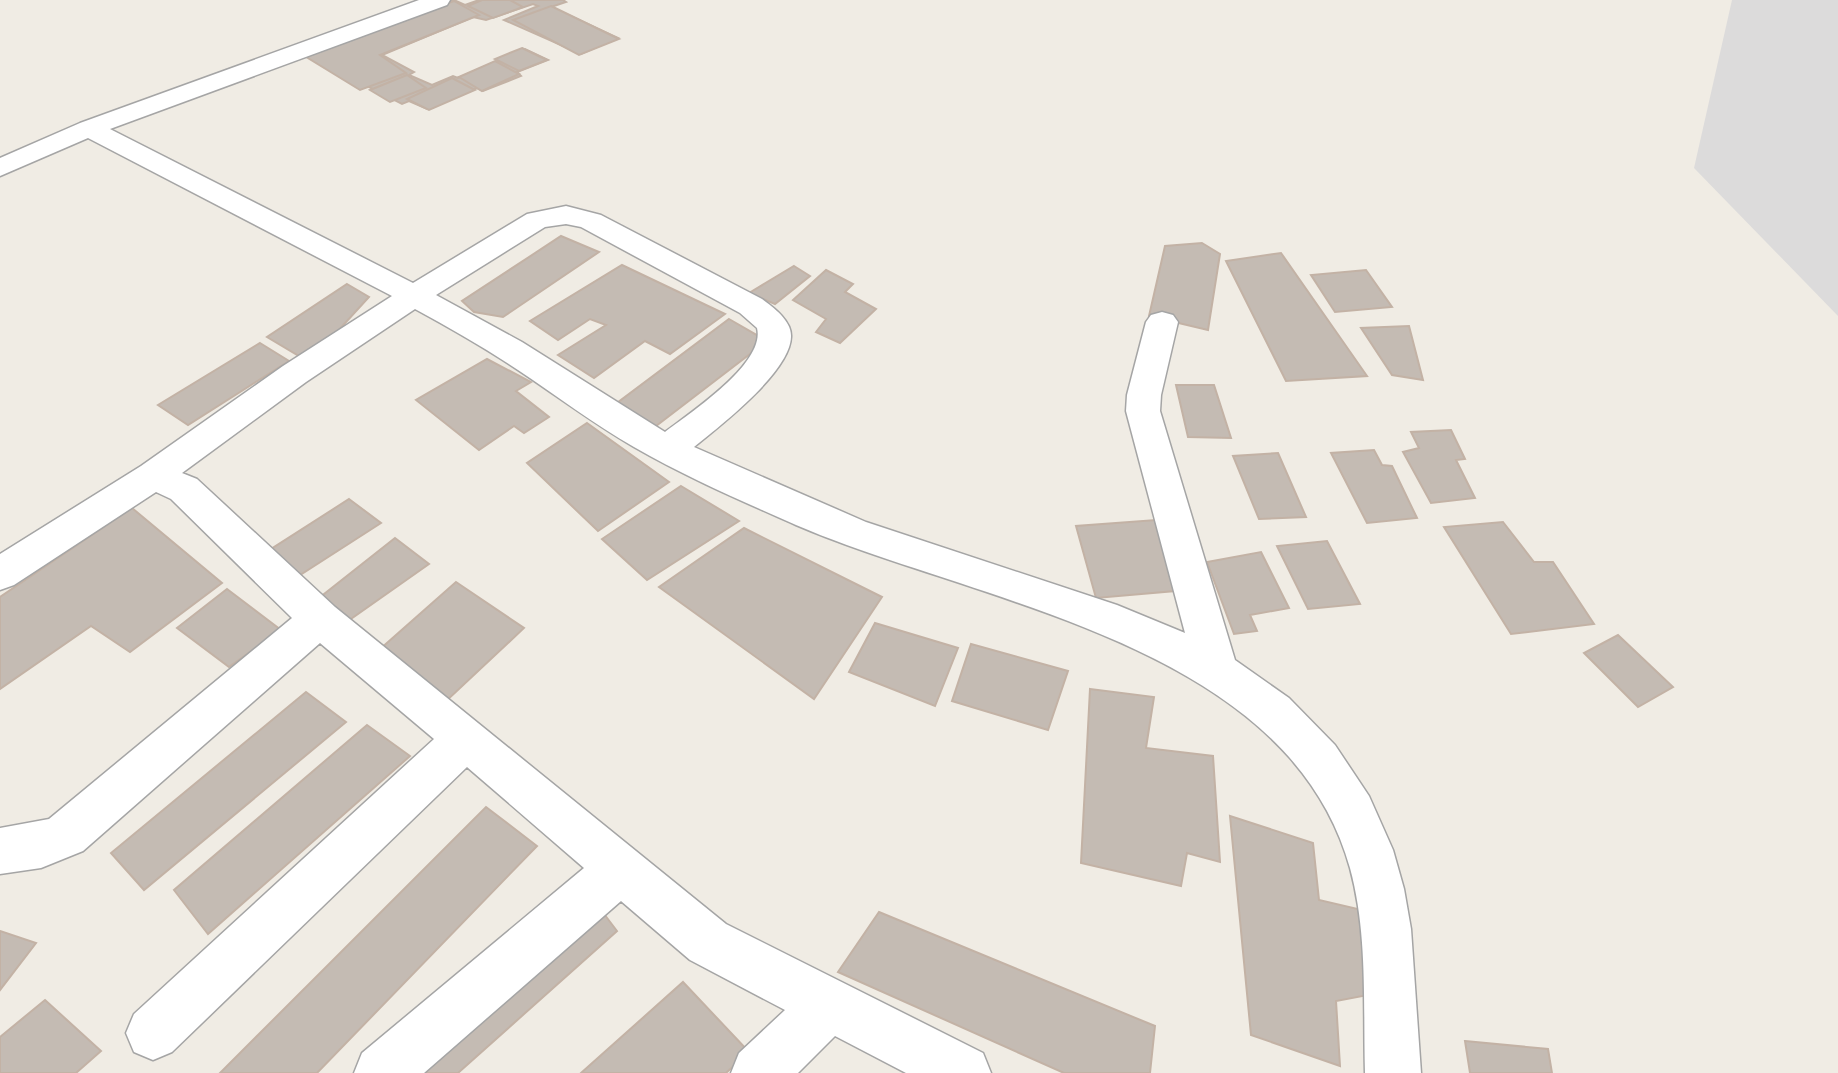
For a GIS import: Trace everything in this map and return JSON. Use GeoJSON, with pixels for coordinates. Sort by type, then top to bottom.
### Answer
{"type":"FeatureCollection","features":[{"type":"Feature","properties":{"kind":"street"},"geometry":{"type":"LineString","coordinates":[[0,168],[89,128],[439,0]]}},
{"type":"Feature","properties":{"kind":"street"},"geometry":{"type":"LineString","coordinates":[[89,128],[414,294],[495,341],[668,450],[853,533],[1142,631],[1216,668],[1284,721],[1321,761],[1366,843],[1383,908],[1393,1073]]}},
{"type":"Feature","properties":{"kind":"street"},"geometry":{"type":"LineString","coordinates":[[0,574],[154,475],[232,416],[414,294],[537,220],[566,215],[591,221],[751,306],[769,319],[776,337],[772,354],[759,372],[668,450]]}},
{"type":"Feature","properties":{"kind":"street"},"geometry":{"type":"LineString","coordinates":[[1162,322],[1144,395],[1143,411],[1216,668]]}},
{"type":"Feature","properties":{"kind":"street"},"geometry":{"type":"LineString","coordinates":[[154,475],[184,489],[320,619],[708,942],[963,1073]]}},
{"type":"Feature","properties":{"kind":"street"},"geometry":{"type":"LineString","coordinates":[[0,851],[41,845],[66,835],[320,619]]}},
{"type":"Feature","properties":{"kind":"street"},"geometry":{"type":"LineString","coordinates":[[153,1034],[466,738]]}},
{"type":"Feature","properties":{"kind":"street"},"geometry":{"type":"LineString","coordinates":[[382,1073],[621,869]]}},
{"type":"Feature","properties":{"kind":"street"},"geometry":{"type":"LineString","coordinates":[[760,1073],[830,1004]]}},
{"type":"Feature","properties":{"kind":"shaded area"},"geometry":{"type":"Polygon","coordinates":[[[1732,0],[1838,0],[1838,316],[1694,168],[1732,0]]]}},
{"type":"Feature","properties":{"kind":"building"},"geometry":{"type":"Polygon","coordinates":[[[454,0],[465,5],[479,0],[563,0],[566,2],[551,7],[618,38],[581,54],[504,20],[538,6],[533,4],[486,20],[473,17],[382,55],[414,72],[409,75],[432,85],[453,76],[458,78],[525,49],[548,60],[517,72],[521,76],[483,91],[477,88],[427,109],[409,101],[402,104],[304,54],[454,0]]]}},
{"type":"Feature","properties":{"kind":"building"},"geometry":{"type":"Polygon","coordinates":[[[482,0],[510,0],[523,7],[493,18],[468,6],[482,0]]]}},
{"type":"Feature","properties":{"kind":"building"},"geometry":{"type":"Polygon","coordinates":[[[454,1],[479,15],[380,55],[406,73],[360,90],[303,55],[454,1]]]}},
{"type":"Feature","properties":{"kind":"building"},"geometry":{"type":"Polygon","coordinates":[[[551,6],[619,39],[579,55],[513,20],[551,6]]]}},
{"type":"Feature","properties":{"kind":"building"},"geometry":{"type":"Polygon","coordinates":[[[522,48],[547,60],[519,71],[495,59],[522,48]]]}},
{"type":"Feature","properties":{"kind":"building"},"geometry":{"type":"Polygon","coordinates":[[[495,61],[519,74],[482,91],[459,77],[495,61]]]}},
{"type":"Feature","properties":{"kind":"building"},"geometry":{"type":"Polygon","coordinates":[[[407,75],[426,88],[390,102],[370,90],[407,75]]]}},
{"type":"Feature","properties":{"kind":"building"},"geometry":{"type":"Polygon","coordinates":[[[452,78],[475,90],[429,110],[407,99],[452,78]]]}},
{"type":"Feature","properties":{"kind":"building"},"geometry":{"type":"Polygon","coordinates":[[[561,236],[599,252],[503,317],[474,312],[462,301],[561,236]]]}},
{"type":"Feature","properties":{"kind":"building"},"geometry":{"type":"Polygon","coordinates":[[[1202,243],[1220,254],[1208,330],[1149,316],[1165,246],[1202,243]]]}},
{"type":"Feature","properties":{"kind":"building"},"geometry":{"type":"Polygon","coordinates":[[[1281,253],[1367,376],[1286,381],[1226,261],[1281,253]]]}},
{"type":"Feature","properties":{"kind":"building"},"geometry":{"type":"Polygon","coordinates":[[[622,265],[725,314],[670,354],[645,341],[594,378],[558,355],[606,325],[590,319],[558,340],[530,321],[622,265]]]}},
{"type":"Feature","properties":{"kind":"building"},"geometry":{"type":"Polygon","coordinates":[[[794,266],[810,276],[775,304],[749,293],[794,266]]]}},
{"type":"Feature","properties":{"kind":"building"},"geometry":{"type":"Polygon","coordinates":[[[826,270],[853,284],[845,292],[876,309],[840,343],[816,332],[826,319],[793,300],[826,270]]]}},
{"type":"Feature","properties":{"kind":"building"},"geometry":{"type":"Polygon","coordinates":[[[1366,270],[1392,307],[1335,312],[1311,275],[1366,270]]]}},
{"type":"Feature","properties":{"kind":"building"},"geometry":{"type":"Polygon","coordinates":[[[347,284],[369,297],[337,332],[299,356],[267,337],[347,284]]]}},
{"type":"Feature","properties":{"kind":"building"},"geometry":{"type":"Polygon","coordinates":[[[729,319],[767,341],[656,426],[617,403],[729,319]]]}},
{"type":"Feature","properties":{"kind":"building"},"geometry":{"type":"Polygon","coordinates":[[[1409,326],[1423,380],[1392,375],[1361,328],[1409,326]]]}},
{"type":"Feature","properties":{"kind":"building"},"geometry":{"type":"Polygon","coordinates":[[[260,343],[289,361],[188,425],[158,405],[260,343]]]}},
{"type":"Feature","properties":{"kind":"building"},"geometry":{"type":"Polygon","coordinates":[[[487,359],[531,382],[516,391],[549,417],[524,433],[514,426],[479,450],[416,400],[487,359]]]}},
{"type":"Feature","properties":{"kind":"building"},"geometry":{"type":"Polygon","coordinates":[[[1176,385],[1214,385],[1231,438],[1188,437],[1176,385]]]}},
{"type":"Feature","properties":{"kind":"building"},"geometry":{"type":"Polygon","coordinates":[[[587,423],[669,482],[598,531],[527,463],[587,423]]]}},
{"type":"Feature","properties":{"kind":"building"},"geometry":{"type":"Polygon","coordinates":[[[1451,430],[1465,459],[1456,460],[1475,498],[1431,503],[1403,452],[1419,448],[1411,432],[1451,430]]]}},
{"type":"Feature","properties":{"kind":"building"},"geometry":{"type":"Polygon","coordinates":[[[1374,450],[1382,465],[1392,466],[1417,518],[1367,523],[1331,453],[1374,450]]]}},
{"type":"Feature","properties":{"kind":"building"},"geometry":{"type":"Polygon","coordinates":[[[1278,453],[1306,517],[1259,519],[1233,456],[1278,453]]]}},
{"type":"Feature","properties":{"kind":"building"},"geometry":{"type":"Polygon","coordinates":[[[681,486],[739,521],[647,580],[602,539],[681,486]]]}},
{"type":"Feature","properties":{"kind":"building"},"geometry":{"type":"Polygon","coordinates":[[[349,499],[381,523],[297,577],[268,551],[349,499]]]}},
{"type":"Feature","properties":{"kind":"building"},"geometry":{"type":"Polygon","coordinates":[[[132,508],[222,583],[130,652],[91,626],[0,689],[0,597],[132,508]]]}},
{"type":"Feature","properties":{"kind":"building"},"geometry":{"type":"Polygon","coordinates":[[[1156,520],[1175,591],[1096,598],[1076,526],[1156,520]]]}},
{"type":"Feature","properties":{"kind":"building"},"geometry":{"type":"Polygon","coordinates":[[[1503,522],[1534,562],[1553,562],[1594,624],[1511,634],[1444,527],[1503,522]]]}},
{"type":"Feature","properties":{"kind":"building"},"geometry":{"type":"Polygon","coordinates":[[[744,528],[882,597],[814,699],[659,587],[744,528]]]}},
{"type":"Feature","properties":{"kind":"building"},"geometry":{"type":"Polygon","coordinates":[[[395,538],[429,564],[348,621],[319,598],[395,538]]]}},
{"type":"Feature","properties":{"kind":"building"},"geometry":{"type":"Polygon","coordinates":[[[1327,541],[1360,604],[1308,609],[1277,546],[1327,541]]]}},
{"type":"Feature","properties":{"kind":"building"},"geometry":{"type":"Polygon","coordinates":[[[1261,552],[1289,608],[1250,615],[1257,631],[1234,634],[1207,562],[1261,552]]]}},
{"type":"Feature","properties":{"kind":"building"},"geometry":{"type":"Polygon","coordinates":[[[456,582],[524,628],[443,704],[379,650],[456,582]]]}},
{"type":"Feature","properties":{"kind":"building"},"geometry":{"type":"Polygon","coordinates":[[[227,589],[281,630],[229,667],[177,628],[227,589]]]}},
{"type":"Feature","properties":{"kind":"building"},"geometry":{"type":"Polygon","coordinates":[[[875,623],[958,648],[935,706],[849,672],[875,623]]]}},
{"type":"Feature","properties":{"kind":"building"},"geometry":{"type":"Polygon","coordinates":[[[1618,635],[1673,687],[1638,707],[1584,653],[1618,635]]]}},
{"type":"Feature","properties":{"kind":"building"},"geometry":{"type":"Polygon","coordinates":[[[971,644],[1068,671],[1048,730],[952,701],[971,644]]]}},
{"type":"Feature","properties":{"kind":"building"},"geometry":{"type":"Polygon","coordinates":[[[1090,689],[1154,697],[1146,748],[1213,756],[1220,862],[1187,853],[1181,886],[1081,863],[1090,689]]]}},
{"type":"Feature","properties":{"kind":"building"},"geometry":{"type":"Polygon","coordinates":[[[306,692],[346,722],[144,890],[111,853],[306,692]]]}},
{"type":"Feature","properties":{"kind":"building"},"geometry":{"type":"Polygon","coordinates":[[[367,725],[410,756],[208,934],[174,890],[367,725]]]}},
{"type":"Feature","properties":{"kind":"building"},"geometry":{"type":"Polygon","coordinates":[[[486,807],[537,846],[317,1073],[220,1073],[486,807]]]}},
{"type":"Feature","properties":{"kind":"building"},"geometry":{"type":"Polygon","coordinates":[[[1230,816],[1313,843],[1319,900],[1362,910],[1368,995],[1336,1001],[1340,1066],[1251,1035],[1230,816]]]}},
{"type":"Feature","properties":{"kind":"building"},"geometry":{"type":"Polygon","coordinates":[[[598,906],[617,931],[458,1073],[404,1073],[598,906]]]}},
{"type":"Feature","properties":{"kind":"building"},"geometry":{"type":"Polygon","coordinates":[[[879,912],[1155,1026],[1150,1073],[1064,1073],[838,972],[879,912]]]}},
{"type":"Feature","properties":{"kind":"building"},"geometry":{"type":"Polygon","coordinates":[[[0,931],[36,943],[0,990],[0,931]]]}},
{"type":"Feature","properties":{"kind":"building"},"geometry":{"type":"Polygon","coordinates":[[[683,982],[749,1052],[726,1073],[581,1073],[683,982]]]}},
{"type":"Feature","properties":{"kind":"building"},"geometry":{"type":"Polygon","coordinates":[[[45,1000],[101,1051],[76,1073],[0,1073],[0,1037],[45,1000]]]}},
{"type":"Feature","properties":{"kind":"building"},"geometry":{"type":"Polygon","coordinates":[[[1465,1041],[1548,1049],[1552,1073],[1470,1073],[1465,1041]]]}}]}
